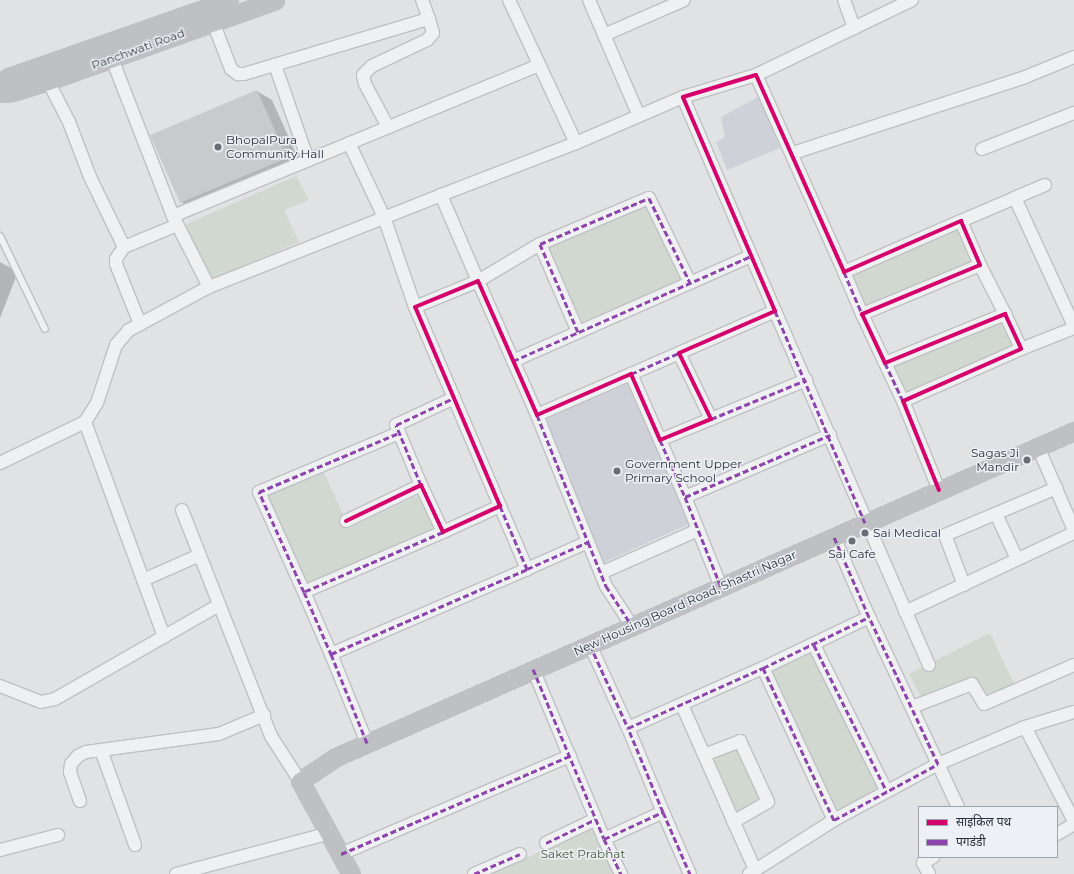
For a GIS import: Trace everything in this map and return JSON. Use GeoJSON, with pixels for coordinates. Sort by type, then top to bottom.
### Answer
{"type":"FeatureCollection","features":[{"type":"Feature","properties":{"kind":"street","name":"Panchwati Road"},"geometry":{"type":"LineString","coordinates":[[0,93],[12,92],[48,81],[109,51],[229,0]]}},
{"type":"Feature","properties":{"kind":"street","name":"Panchwati Road"},"geometry":{"type":"LineString","coordinates":[[0,83],[9,77],[213,22],[275,0]]}},
{"type":"Feature","properties":{"kind":"street"},"geometry":{"type":"LineString","coordinates":[[388,128],[364,84],[363,76],[372,66],[427,40],[432,33],[422,0]]}},
{"type":"Feature","properties":{"kind":"street"},"geometry":{"type":"LineString","coordinates":[[509,0],[576,143]]}},
{"type":"Feature","properties":{"kind":"street"},"geometry":{"type":"LineString","coordinates":[[589,0],[639,116]]}},
{"type":"Feature","properties":{"kind":"street"},"geometry":{"type":"LineString","coordinates":[[844,0],[854,28]]}},
{"type":"Feature","properties":{"kind":"street"},"geometry":{"type":"LineString","coordinates":[[0,463],[85,422],[96,403],[116,345],[122,336],[140,324],[209,287],[384,217],[576,143],[683,97],[756,75],[912,0]]}},
{"type":"Feature","properties":{"kind":"street"},"geometry":{"type":"LineString","coordinates":[[604,34],[677,2]]}},
{"type":"Feature","properties":{"kind":"street"},"geometry":{"type":"LineString","coordinates":[[213,22],[229,65],[234,72],[244,74],[429,19]]}},
{"type":"Feature","properties":{"kind":"street"},"geometry":{"type":"LineString","coordinates":[[109,51],[175,220],[209,287]]}},
{"type":"Feature","properties":{"kind":"street"},"geometry":{"type":"LineString","coordinates":[[793,154],[1025,77],[1074,57]]}},
{"type":"Feature","properties":{"kind":"street"},"geometry":{"type":"LineString","coordinates":[[275,65],[308,160]]}},
{"type":"Feature","properties":{"kind":"street"},"geometry":{"type":"LineString","coordinates":[[140,324],[116,264],[116,259],[124,247],[175,220],[308,160],[540,65]]}},
{"type":"Feature","properties":{"kind":"street"},"geometry":{"type":"LineString","coordinates":[[756,75],[793,154],[862,314],[903,401],[939,490]]}},
{"type":"Feature","properties":{"kind":"street"},"geometry":{"type":"LineString","coordinates":[[48,81],[124,247]]}},
{"type":"Feature","properties":{"kind":"street"},"geometry":{"type":"LineString","coordinates":[[683,97],[830,435],[865,523],[929,665]]}},
{"type":"Feature","properties":{"kind":"street"},"geometry":{"type":"LineString","coordinates":[[982,149],[1074,112]]}},
{"type":"Feature","properties":{"kind":"street"},"geometry":{"type":"LineString","coordinates":[[349,143],[384,217],[415,307],[527,569]]}},
{"type":"Feature","properties":{"kind":"street"},"geometry":{"type":"LineString","coordinates":[[844,272],[1045,185]]}},
{"type":"Feature","properties":{"kind":"street"},"geometry":{"type":"LineString","coordinates":[[441,195],[537,415],[606,586],[632,626]]}},
{"type":"Feature","properties":{"kind":"street"},"geometry":{"type":"LineString","coordinates":[[415,307],[478,281],[540,244],[649,198],[690,283]]}},
{"type":"Feature","properties":{"kind":"street"},"geometry":{"type":"LineString","coordinates":[[903,401],[1074,327],[1015,198]]}},
{"type":"Feature","properties":{"kind":"street"},"geometry":{"type":"LineString","coordinates":[[961,221],[980,265],[1021,349]]}},
{"type":"Feature","properties":{"kind":"street"},"geometry":{"type":"LineString","coordinates":[[540,244],[578,332]]}},
{"type":"Feature","properties":{"kind":"street"},"geometry":{"type":"LineString","coordinates":[[513,361],[751,256]]}},
{"type":"Feature","properties":{"kind":"street"},"geometry":{"type":"LineString","coordinates":[[862,314],[980,265]]}},
{"type":"Feature","properties":{"kind":"street"},"geometry":{"type":"LineString","coordinates":[[537,415],[775,311]]}},
{"type":"Feature","properties":{"kind":"street"},"geometry":{"type":"LineString","coordinates":[[885,363],[1005,314]]}},
{"type":"Feature","properties":{"kind":"street"},"geometry":{"type":"LineString","coordinates":[[679,353],[711,419]]}},
{"type":"Feature","properties":{"kind":"street"},"geometry":{"type":"LineString","coordinates":[[631,374],[685,497],[721,587]]}},
{"type":"Feature","properties":{"kind":"street"},"geometry":{"type":"LineString","coordinates":[[660,440],[806,380]]}},
{"type":"Feature","properties":{"kind":"street"},"geometry":{"type":"LineString","coordinates":[[443,532],[421,485],[396,425],[454,398]]}},
{"type":"Feature","properties":{"kind":"street"},"geometry":{"type":"LineString","coordinates":[[85,422],[164,637]]}},
{"type":"Feature","properties":{"kind":"street","name":"New Housing Board Road, Shastri Nagar"},"geometry":{"type":"LineString","coordinates":[[300,781],[336,757],[1074,431]]}},
{"type":"Feature","properties":{"kind":"street"},"geometry":{"type":"LineString","coordinates":[[367,743],[331,654],[259,492],[399,433]]}},
{"type":"Feature","properties":{"kind":"street"},"geometry":{"type":"LineString","coordinates":[[685,497],[830,435]]}},
{"type":"Feature","properties":{"kind":"street"},"geometry":{"type":"LineString","coordinates":[[905,612],[1074,531],[1038,447]]}},
{"type":"Feature","properties":{"kind":"street"},"geometry":{"type":"LineString","coordinates":[[346,521],[421,485]]}},
{"type":"Feature","properties":{"kind":"street"},"geometry":{"type":"LineString","coordinates":[[964,585],[945,535],[1056,488]]}},
{"type":"Feature","properties":{"kind":"street"},"geometry":{"type":"LineString","coordinates":[[304,592],[500,506]]}},
{"type":"Feature","properties":{"kind":"street"},"geometry":{"type":"LineString","coordinates":[[182,510],[271,736],[300,781],[330,833],[351,874]]}},
{"type":"Feature","properties":{"kind":"street"},"geometry":{"type":"LineString","coordinates":[[996,514],[1017,559]]}},
{"type":"Feature","properties":{"kind":"street"},"geometry":{"type":"LineString","coordinates":[[601,573],[698,530]]}},
{"type":"Feature","properties":{"kind":"street"},"geometry":{"type":"LineString","coordinates":[[834,537],[869,617],[958,806]]}},
{"type":"Feature","properties":{"kind":"street"},"geometry":{"type":"LineString","coordinates":[[331,654],[588,542]]}},
{"type":"Feature","properties":{"kind":"street"},"geometry":{"type":"LineString","coordinates":[[143,580],[200,555]]}},
{"type":"Feature","properties":{"kind":"street"},"geometry":{"type":"LineString","coordinates":[[0,685],[41,702],[55,699],[219,605]]}},
{"type":"Feature","properties":{"kind":"street"},"geometry":{"type":"LineString","coordinates":[[628,728],[814,645],[869,617]]}},
{"type":"Feature","properties":{"kind":"street"},"geometry":{"type":"LineString","coordinates":[[590,645],[628,728],[690,874]]}},
{"type":"Feature","properties":{"kind":"street"},"geometry":{"type":"LineString","coordinates":[[814,645],[886,790]]}},
{"type":"Feature","properties":{"kind":"street"},"geometry":{"type":"LineString","coordinates":[[912,707],[972,684],[984,704],[1074,665]]}},
{"type":"Feature","properties":{"kind":"street"},"geometry":{"type":"LineString","coordinates":[[763,668],[834,820]]}},
{"type":"Feature","properties":{"kind":"street"},"geometry":{"type":"LineString","coordinates":[[534,670],[604,840],[621,874]]}},
{"type":"Feature","properties":{"kind":"street"},"geometry":{"type":"LineString","coordinates":[[682,705],[733,822],[751,872],[834,820],[886,790],[938,764],[1025,727],[1074,712]]}},
{"type":"Feature","properties":{"kind":"street"},"geometry":{"type":"LineString","coordinates":[[80,801],[70,772],[71,764],[78,756],[101,750],[219,734],[264,716]]}},
{"type":"Feature","properties":{"kind":"street"},"geometry":{"type":"LineString","coordinates":[[1025,727],[1074,822],[1058,833]]}},
{"type":"Feature","properties":{"kind":"street"},"geometry":{"type":"LineString","coordinates":[[704,754],[740,741],[768,802],[733,822]]}},
{"type":"Feature","properties":{"kind":"street"},"geometry":{"type":"LineString","coordinates":[[101,750],[135,845]]}},
{"type":"Feature","properties":{"kind":"street"},"geometry":{"type":"LineString","coordinates":[[341,854],[570,756]]}},
{"type":"Feature","properties":{"kind":"street"},"geometry":{"type":"LineString","coordinates":[[604,840],[663,812]]}},
{"type":"Feature","properties":{"kind":"street"},"geometry":{"type":"LineString","coordinates":[[546,843],[596,819]]}},
{"type":"Feature","properties":{"kind":"street"},"geometry":{"type":"LineString","coordinates":[[176,874],[330,833]]}},
{"type":"Feature","properties":{"kind":"street"},"geometry":{"type":"LineString","coordinates":[[0,850],[58,835]]}},
{"type":"Feature","properties":{"kind":"street"},"geometry":{"type":"LineString","coordinates":[[474,874],[520,854]]}},
{"type":"Feature","properties":{"kind":"street"},"geometry":{"type":"LineString","coordinates":[[929,874],[923,864],[932,858]]}},
{"type":"Feature","properties":{"kind":"lane"},"geometry":{"type":"LineString","coordinates":[[0,236],[45,329]]}},
{"type":"Feature","properties":{"kind":"shaded area"},"geometry":{"type":"Polygon","coordinates":[[[760,96],[780,148],[727,170],[716,142],[725,137],[721,117],[760,96]]]}},
{"type":"Feature","properties":{"kind":"shaded area","name":"Government Upper Primary School"},"geometry":{"type":"Polygon","coordinates":[[[629,383],[689,524],[603,563],[546,418],[629,383]]]}},
{"type":"Feature","properties":{"kind":"green space"},"geometry":{"type":"Polygon","coordinates":[[[296,176],[309,200],[284,210],[299,242],[209,281],[182,226],[296,176]]]}},
{"type":"Feature","properties":{"kind":"green space"},"geometry":{"type":"Polygon","coordinates":[[[645,205],[683,280],[582,322],[548,248],[645,205]]]}},
{"type":"Feature","properties":{"kind":"green space"},"geometry":{"type":"Polygon","coordinates":[[[959,227],[975,263],[868,308],[850,273],[959,227]]]}},
{"type":"Feature","properties":{"kind":"green space"},"geometry":{"type":"Polygon","coordinates":[[[1003,320],[1015,348],[906,394],[891,365],[1003,320]]]}},
{"type":"Feature","properties":{"kind":"green space"},"geometry":{"type":"Polygon","coordinates":[[[321,466],[349,528],[421,494],[437,530],[307,586],[266,494],[321,466]]]}},
{"type":"Feature","properties":{"kind":"green space"},"geometry":{"type":"Polygon","coordinates":[[[990,633],[1015,686],[985,697],[974,677],[923,700],[909,674],[990,633]]]}},
{"type":"Feature","properties":{"kind":"green space"},"geometry":{"type":"Polygon","coordinates":[[[811,653],[878,787],[838,812],[765,675],[811,653]]]}},
{"type":"Feature","properties":{"kind":"green space"},"geometry":{"type":"Polygon","coordinates":[[[738,745],[761,803],[734,815],[707,757],[738,745]]]}},
{"type":"Feature","properties":{"kind":"green space","name":"Saket Prabhat"},"geometry":{"type":"Polygon","coordinates":[[[593,827],[614,874],[491,874],[593,827]]]}},
{"type":"Feature","properties":{"kind":"building","name":"BhopalPura Community Hall"},"geometry":{"type":"Polygon","coordinates":[[[257,90],[287,158],[180,203],[150,135],[257,90]]]}},
{"type":"Feature","properties":{"kind":"marked path"},"geometry":{"type":"LineString","coordinates":[[578,332],[540,244],[649,198],[690,283]]}},
{"type":"Feature","properties":{"kind":"marked path"},"geometry":{"type":"LineString","coordinates":[[513,361],[751,256]]}},
{"type":"Feature","properties":{"kind":"marked path"},"geometry":{"type":"LineString","coordinates":[[844,272],[862,314]]}},
{"type":"Feature","properties":{"kind":"marked path"},"geometry":{"type":"LineString","coordinates":[[775,311],[865,523]]}},
{"type":"Feature","properties":{"kind":"marked path"},"geometry":{"type":"LineString","coordinates":[[631,374],[679,353]]}},
{"type":"Feature","properties":{"kind":"marked path"},"geometry":{"type":"LineString","coordinates":[[885,363],[903,401]]}},
{"type":"Feature","properties":{"kind":"marked path"},"geometry":{"type":"LineString","coordinates":[[711,419],[806,380]]}},
{"type":"Feature","properties":{"kind":"marked path"},"geometry":{"type":"LineString","coordinates":[[421,485],[396,425],[454,398]]}},
{"type":"Feature","properties":{"kind":"marked path"},"geometry":{"type":"LineString","coordinates":[[537,415],[588,542]]}},
{"type":"Feature","properties":{"kind":"marked path"},"geometry":{"type":"LineString","coordinates":[[304,592],[259,492],[399,433]]}},
{"type":"Feature","properties":{"kind":"marked path"},"geometry":{"type":"LineString","coordinates":[[660,440],[685,497],[830,435]]}},
{"type":"Feature","properties":{"kind":"marked path"},"geometry":{"type":"LineString","coordinates":[[685,497],[721,587]]}},
{"type":"Feature","properties":{"kind":"marked path"},"geometry":{"type":"LineString","coordinates":[[500,506],[527,569],[588,542],[606,586],[632,626]]}},
{"type":"Feature","properties":{"kind":"marked path"},"geometry":{"type":"LineString","coordinates":[[443,532],[304,592],[331,654],[527,569]]}},
{"type":"Feature","properties":{"kind":"marked path"},"geometry":{"type":"LineString","coordinates":[[590,645],[628,728],[763,668],[834,820],[938,764],[869,617],[834,537]]}},
{"type":"Feature","properties":{"kind":"marked path"},"geometry":{"type":"LineString","coordinates":[[763,668],[869,617]]}},
{"type":"Feature","properties":{"kind":"marked path"},"geometry":{"type":"LineString","coordinates":[[814,645],[886,790]]}},
{"type":"Feature","properties":{"kind":"marked path"},"geometry":{"type":"LineString","coordinates":[[331,654],[367,743]]}},
{"type":"Feature","properties":{"kind":"marked path"},"geometry":{"type":"LineString","coordinates":[[533,669],[604,839],[663,812],[628,728]]}},
{"type":"Feature","properties":{"kind":"marked path"},"geometry":{"type":"LineString","coordinates":[[341,854],[570,756]]}},
{"type":"Feature","properties":{"kind":"marked path"},"geometry":{"type":"LineString","coordinates":[[663,812],[690,874]]}},
{"type":"Feature","properties":{"kind":"marked path"},"geometry":{"type":"LineString","coordinates":[[546,843],[596,819]]}},
{"type":"Feature","properties":{"kind":"marked path"},"geometry":{"type":"LineString","coordinates":[[604,839],[621,874]]}},
{"type":"Feature","properties":{"kind":"marked path"},"geometry":{"type":"LineString","coordinates":[[474,874],[520,854]]}},
{"type":"Feature","properties":{"kind":"cycle path"},"geometry":{"type":"LineString","coordinates":[[346,521],[421,485],[443,532],[500,506],[415,307],[478,281],[537,415],[631,374],[660,440],[711,419],[679,353],[775,311],[683,97],[756,75],[844,272],[961,221],[980,265],[862,314],[885,363],[1005,314],[1021,349],[903,401],[939,490]]}},
{"type":"Feature","properties":{"kind":"place","name":"BhopalPura Community Hall"},"geometry":{"type":"Point","coordinates":[218,147]}},
{"type":"Feature","properties":{"kind":"place","name":"Sagas Ji Mandir"},"geometry":{"type":"Point","coordinates":[1027,460]}},
{"type":"Feature","properties":{"kind":"place","name":"Government Upper Primary School"},"geometry":{"type":"Point","coordinates":[617,471]}},
{"type":"Feature","properties":{"kind":"place","name":"Sai Medical"},"geometry":{"type":"Point","coordinates":[865,533]}},
{"type":"Feature","properties":{"kind":"place","name":"Sai Cafe"},"geometry":{"type":"Point","coordinates":[852,541]}}]}
